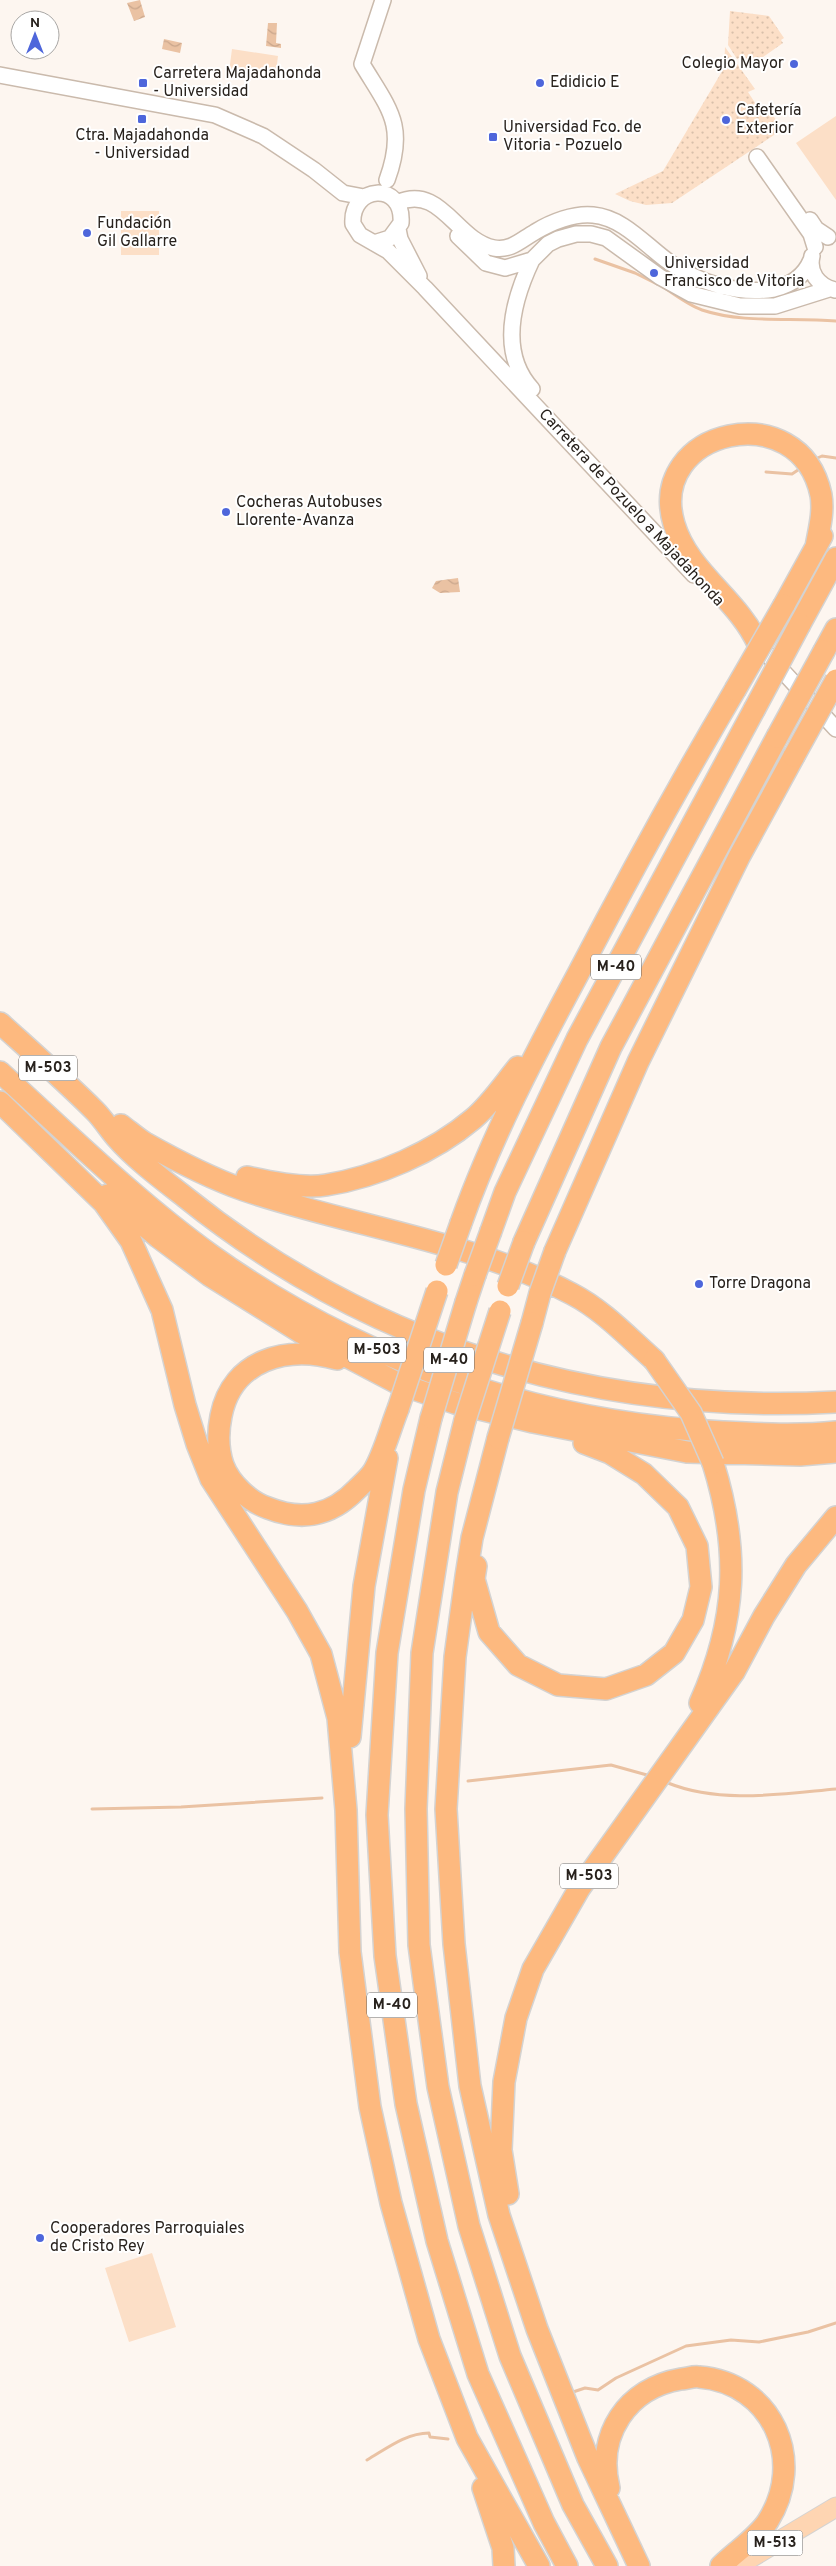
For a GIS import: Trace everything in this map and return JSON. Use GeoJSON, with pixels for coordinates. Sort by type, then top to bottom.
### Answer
{"type":"FeatureCollection","features":[{"type":"Feature","properties":{"kind":"highway"},"geometry":{"type":"LineString","coordinates":[[758,644],[747,623],[693,561],[678,535],[671,510],[672,494],[681,469],[697,449],[722,436],[750,432],[776,438],[799,454],[812,471],[817,484],[822,508],[816,548]]}},
{"type":"Feature","properties":{"kind":"highway"},"geometry":{"type":"LineString","coordinates":[[364,1366],[316,1353],[281,1355],[258,1364],[238,1379],[224,1400],[218,1431],[223,1465],[237,1487],[258,1505],[283,1514],[317,1515],[343,1504],[373,1473],[398,1409],[474,1186],[517,1088],[660,819],[836,512]]}},
{"type":"Feature","properties":{"kind":"highway","name":"M-40"},"geometry":{"type":"LineString","coordinates":[[567,2566],[544,2524],[478,2374],[437,2241],[406,2104],[385,1956],[377,1815],[387,1654],[414,1490],[431,1418],[466,1302],[505,1192],[577,1040],[836,558]]}},
{"type":"Feature","properties":{"kind":"highway","name":"M-40"},"geometry":{"type":"LineString","coordinates":[[607,2566],[573,2505],[510,2356],[469,2226],[438,2087],[419,1946],[416,1808],[422,1653],[447,1492],[465,1420],[524,1242],[610,1047],[836,629]]}},
{"type":"Feature","properties":{"kind":"highway"},"geometry":{"type":"LineString","coordinates":[[639,2566],[584,2449],[537,2329],[499,2215],[472,2095],[454,1944],[446,1809],[454,1676],[472,1538],[498,1438],[540,1293],[555,1251],[638,1062],[739,857],[836,680]]}},
{"type":"Feature","properties":{"kind":"highway","name":"M-503"},"geometry":{"type":"LineString","coordinates":[[0,1023],[97,1113],[117,1139],[222,1226],[289,1271],[361,1310],[432,1340],[504,1365],[549,1378],[645,1396],[721,1403],[836,1402]]}},
{"type":"Feature","properties":{"kind":"highway"},"geometry":{"type":"LineString","coordinates":[[183,1164],[271,1182],[324,1186],[373,1174],[430,1149],[474,1118],[548,1030]]}},
{"type":"Feature","properties":{"kind":"highway","name":"M-503"},"geometry":{"type":"LineString","coordinates":[[0,1072],[125,1185],[210,1254],[308,1316],[396,1359],[538,1406],[631,1424],[682,1430],[794,1436],[836,1432]]}},
{"type":"Feature","properties":{"kind":"highway"},"geometry":{"type":"LineString","coordinates":[[0,1102],[104,1203],[131,1241],[162,1310],[188,1413],[211,1479],[297,1611],[321,1654],[338,1718],[346,1810],[350,1952],[370,2107],[391,2203],[429,2339],[467,2438],[502,2548],[504,2566]]}},
{"type":"Feature","properties":{"kind":"highway","name":"M-503"},"geometry":{"type":"LineString","coordinates":[[97,1113],[183,1164],[244,1190],[408,1235],[509,1267],[572,1294],[606,1317],[654,1360],[691,1413],[713,1463],[725,1501],[730,1540],[731,1591],[726,1628],[716,1667],[681,1745]]}},
{"type":"Feature","properties":{"kind":"highway","name":"M-503"},"geometry":{"type":"LineString","coordinates":[[23,1124],[158,1237],[209,1276],[268,1313],[398,1384],[456,1403],[533,1422],[687,1452],[800,1455],[836,1452]]}},
{"type":"Feature","properties":{"kind":"highway","name":"M-503"},"geometry":{"type":"LineString","coordinates":[[645,1396],[737,1396],[836,1390]]}},
{"type":"Feature","properties":{"kind":"highway"},"geometry":{"type":"LineString","coordinates":[[346,1810],[352,1711],[364,1586],[398,1409]]}},
{"type":"Feature","properties":{"kind":"highway"},"geometry":{"type":"LineString","coordinates":[[483,1498],[474,1579],[489,1632],[518,1665],[558,1686],[606,1689],[646,1675],[674,1653],[693,1620],[701,1587],[697,1546],[678,1507],[644,1474],[610,1453],[533,1422]]}},
{"type":"Feature","properties":{"kind":"highway","name":"M-503"},"geometry":{"type":"LineString","coordinates":[[537,2329],[513,2230],[500,2150],[504,2082],[516,2018],[533,1969],[554,1928],[579,1889],[734,1672],[764,1616],[796,1565],[836,1517]]}},
{"type":"Feature","properties":{"kind":"highway"},"geometry":{"type":"LineString","coordinates":[[614,2511],[606,2476],[606,2453],[611,2432],[621,2414],[638,2397],[661,2383],[699,2377],[734,2386],[764,2410],[780,2436],[785,2470],[779,2500],[766,2523],[721,2566]]}},
{"type":"Feature","properties":{"kind":"highway"},"geometry":{"type":"LineString","coordinates":[[467,2438],[539,2566]]}},
{"type":"Feature","properties":{"kind":"main road","name":"M-513"},"geometry":{"type":"LineString","coordinates":[[737,2566],[836,2507]]}},
{"type":"Feature","properties":{"kind":"street"},"geometry":{"type":"LineString","coordinates":[[382,197],[395,159],[397,134],[392,114],[362,64],[383,0]]}},
{"type":"Feature","properties":{"kind":"street"},"geometry":{"type":"LineString","coordinates":[[0,69],[48,84]]}},
{"type":"Feature","properties":{"kind":"street"},"geometry":{"type":"LineString","coordinates":[[0,75],[188,109],[225,119],[249,129],[279,146],[347,195],[433,202],[476,240],[493,248],[516,245],[535,232],[560,220],[583,215],[604,217],[633,233],[670,262],[688,273],[740,290],[765,290],[793,282],[800,277],[813,253],[832,236],[816,229],[760,155],[812,234],[813,253],[812,272],[818,282],[832,290]]}},
{"type":"Feature","properties":{"kind":"street"},"geometry":{"type":"LineString","coordinates":[[333,186],[360,235],[374,243],[390,238],[398,229],[401,218],[382,197]]}},
{"type":"Feature","properties":{"kind":"street"},"geometry":{"type":"LineString","coordinates":[[352,218],[355,206],[382,197]]}},
{"type":"Feature","properties":{"kind":"street"},"geometry":{"type":"LineString","coordinates":[[427,208],[486,263],[505,268],[532,260]]}},
{"type":"Feature","properties":{"kind":"street","name":"Carretera de Pozuelo a Majadahonda"},"geometry":{"type":"LineString","coordinates":[[398,229],[400,240],[425,288]]}},
{"type":"Feature","properties":{"kind":"street"},"geometry":{"type":"LineString","coordinates":[[566,439],[555,418],[524,381],[512,347],[513,316],[525,276],[532,260],[548,244],[576,234],[591,234],[606,238],[673,285],[691,294],[724,304],[756,307],[775,306],[832,290]]}},
{"type":"Feature","properties":{"kind":"street","name":"Carretera de Pozuelo a Majadahonda"},"geometry":{"type":"LineString","coordinates":[[374,243],[388,251],[425,288],[836,729]]}},
{"type":"Feature","properties":{"kind":"shaded area"},"geometry":{"type":"Polygon","coordinates":[[[730,11],[769,16],[784,38],[781,40],[783,43],[749,67],[741,57],[737,59],[728,45],[730,11]]]}},
{"type":"Feature","properties":{"kind":"shaded area"},"geometry":{"type":"Polygon","coordinates":[[[725,47],[755,89],[748,92],[759,109],[765,105],[783,129],[672,203],[646,205],[630,201],[615,194],[663,171],[724,68],[725,47]]]}},
{"type":"Feature","properties":{"kind":"shaded area"},"geometry":{"type":"Polygon","coordinates":[[[232,49],[278,56],[275,79],[229,72],[232,49]]]}},
{"type":"Feature","properties":{"kind":"shaded area"},"geometry":{"type":"Polygon","coordinates":[[[836,116],[836,200],[796,143],[836,116]]]}},
{"type":"Feature","properties":{"kind":"shaded area"},"geometry":{"type":"Polygon","coordinates":[[[121,211],[159,211],[159,255],[121,255],[121,211]]]}},
{"type":"Feature","properties":{"kind":"shaded area"},"geometry":{"type":"Polygon","coordinates":[[[152,2253],[176,2327],[129,2342],[105,2268],[152,2253]]]}},
{"type":"Feature","properties":{"kind":"water"},"geometry":{"type":"Polygon","coordinates":[[[140,0],[145,17],[134,21],[127,3],[140,0]]]}},
{"type":"Feature","properties":{"kind":"water"},"geometry":{"type":"Polygon","coordinates":[[[268,23],[277,23],[276,43],[281,44],[281,48],[266,46],[268,23]]]}},
{"type":"Feature","properties":{"kind":"water"},"geometry":{"type":"Polygon","coordinates":[[[164,39],[182,43],[180,53],[162,49],[164,39]]]}},
{"type":"Feature","properties":{"kind":"water"},"geometry":{"type":"Polygon","coordinates":[[[458,578],[460,592],[440,593],[432,588],[436,581],[458,578]]]}},
{"type":"Feature","properties":{"kind":"waterway"},"geometry":{"type":"LineString","coordinates":[[595,259],[635,273],[657,284]]}},
{"type":"Feature","properties":{"kind":"waterway"},"geometry":{"type":"LineString","coordinates":[[662,286],[682,300],[702,310],[718,314],[751,319],[836,321]]}},
{"type":"Feature","properties":{"kind":"waterway"},"geometry":{"type":"LineString","coordinates":[[813,460],[822,456],[836,458]]}},
{"type":"Feature","properties":{"kind":"waterway"},"geometry":{"type":"LineString","coordinates":[[766,472],[792,474],[801,468]]}},
{"type":"Feature","properties":{"kind":"waterway"},"geometry":{"type":"LineString","coordinates":[[468,1781],[611,1765],[647,1775]]}},
{"type":"Feature","properties":{"kind":"waterway"},"geometry":{"type":"LineString","coordinates":[[668,1783],[708,1794],[751,1796],[836,1789]]}},
{"type":"Feature","properties":{"kind":"waterway"},"geometry":{"type":"LineString","coordinates":[[92,1809],[181,1807],[322,1798]]}},
{"type":"Feature","properties":{"kind":"waterway"},"geometry":{"type":"LineString","coordinates":[[573,2392],[585,2388],[598,2390],[616,2378],[686,2346],[731,2340],[759,2342],[808,2332],[836,2323]]}},
{"type":"Feature","properties":{"kind":"waterway"},"geometry":{"type":"LineString","coordinates":[[367,2460],[396,2442],[412,2436],[429,2433],[430,2437],[448,2439]]}},
{"type":"Feature","properties":{"kind":"place","name":"Colegio Mayor"},"geometry":{"type":"Point","coordinates":[794,64]}},
{"type":"Feature","properties":{"kind":"place","name":"Carretera Majadahonda - Universidad"},"geometry":{"type":"Point","coordinates":[143,83]}},
{"type":"Feature","properties":{"kind":"place","name":"Edidicio E"},"geometry":{"type":"Point","coordinates":[540,83]}},
{"type":"Feature","properties":{"kind":"place","name":"Ctra. Majadahonda - Universidad"},"geometry":{"type":"Point","coordinates":[142,119]}},
{"type":"Feature","properties":{"kind":"place","name":"Cafetería Exterior"},"geometry":{"type":"Point","coordinates":[726,120]}},
{"type":"Feature","properties":{"kind":"place","name":"Universidad Fco. de Vitoria - Pozuelo"},"geometry":{"type":"Point","coordinates":[493,137]}},
{"type":"Feature","properties":{"kind":"place","name":"Fundación Gil Gallarre"},"geometry":{"type":"Point","coordinates":[87,233]}},
{"type":"Feature","properties":{"kind":"place","name":"Universidad Francisco de Vitoria"},"geometry":{"type":"Point","coordinates":[654,273]}},
{"type":"Feature","properties":{"kind":"place","name":"Cocheras Autobuses Llorente-Avanza"},"geometry":{"type":"Point","coordinates":[226,512]}},
{"type":"Feature","properties":{"kind":"place","name":"Torre Dragona"},"geometry":{"type":"Point","coordinates":[699,1284]}},
{"type":"Feature","properties":{"kind":"place","name":"Cooperadores Parroquiales de Cristo Rey"},"geometry":{"type":"Point","coordinates":[40,2238]}}]}
